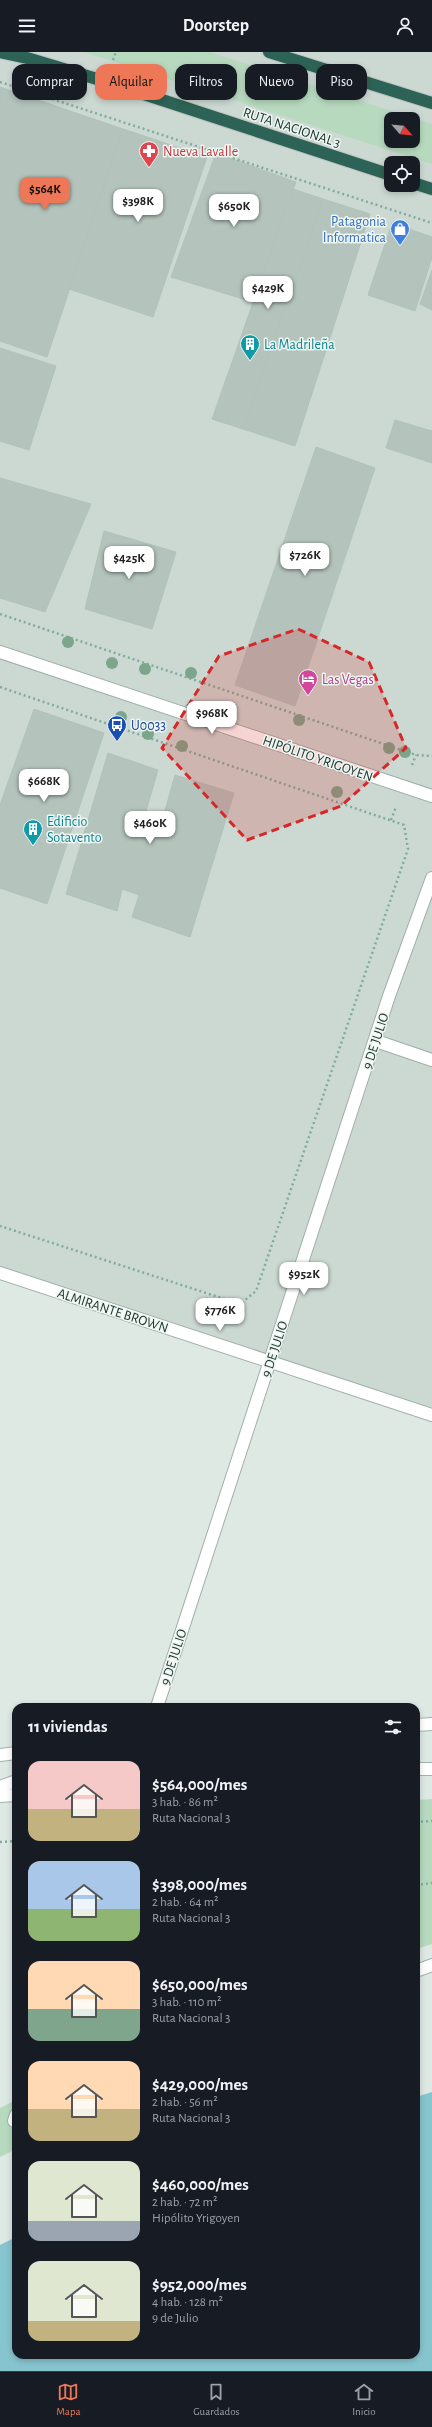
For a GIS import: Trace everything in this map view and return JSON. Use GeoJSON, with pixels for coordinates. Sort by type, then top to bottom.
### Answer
{"type":"FeatureCollection","features":[{"type":"Feature","properties":{"kind":"highway","name":"RUTA NACIONAL 3"},"geometry":{"type":"LineString","coordinates":[[0,52],[27,58],[107,82],[384,174]]}},
{"type":"Feature","properties":{"kind":"highway"},"geometry":{"type":"LineString","coordinates":[[269,52],[432,103]]}},
{"type":"Feature","properties":{"kind":"highway"},"geometry":{"type":"LineString","coordinates":[[420,185],[432,189]]}},
{"type":"Feature","properties":{"kind":"street","name":"HIPÓLITO YRIGOYEN"},"geometry":{"type":"LineString","coordinates":[[0,652],[432,796]]}},
{"type":"Feature","properties":{"kind":"street","name":"9 DE JULIO"},"geometry":{"type":"LineString","coordinates":[[158,1703],[376,1041],[432,878]]}},
{"type":"Feature","properties":{"kind":"street"},"geometry":{"type":"LineString","coordinates":[[376,1041],[432,1060]]}},
{"type":"Feature","properties":{"kind":"street","name":"ALMIRANTE BROWN"},"geometry":{"type":"LineString","coordinates":[[0,1273],[432,1415]]}},
{"type":"Feature","properties":{"kind":"street"},"geometry":{"type":"LineString","coordinates":[[420,1725],[432,1724]]}},
{"type":"Feature","properties":{"kind":"street"},"geometry":{"type":"LineString","coordinates":[[0,1754],[12,1753]]}},
{"type":"Feature","properties":{"kind":"street"},"geometry":{"type":"LineString","coordinates":[[420,1769],[432,1769]]}},
{"type":"Feature","properties":{"kind":"street"},"geometry":{"type":"LineString","coordinates":[[0,1787],[12,1782]]}},
{"type":"Feature","properties":{"kind":"street"},"geometry":{"type":"LineString","coordinates":[[0,1796],[12,1795]]}},
{"type":"Feature","properties":{"kind":"street"},"geometry":{"type":"LineString","coordinates":[[420,1970],[432,1965]]}},
{"type":"Feature","properties":{"kind":"path"},"geometry":{"type":"LineString","coordinates":[[0,82],[432,223]]}},
{"type":"Feature","properties":{"kind":"path"},"geometry":{"type":"LineString","coordinates":[[0,614],[416,755],[432,756]]}},
{"type":"Feature","properties":{"kind":"path"},"geometry":{"type":"LineString","coordinates":[[0,687],[404,824],[408,849],[256,1291],[240,1304],[0,1226]]}},
{"type":"Feature","properties":{"kind":"path"},"geometry":{"type":"LineString","coordinates":[[420,1822],[432,1821]]}},
{"type":"Feature","properties":{"kind":"path"},"geometry":{"type":"LineString","coordinates":[[0,1842],[12,1841]]}},
{"type":"Feature","properties":{"kind":"path"},"geometry":{"type":"LineString","coordinates":[[420,1884],[432,1882]]}},
{"type":"Feature","properties":{"kind":"highlighted area"},"geometry":{"type":"Polygon","coordinates":[[[298,629],[369,662],[406,748],[341,806],[247,840],[162,748],[219,656],[298,629]]]}},
{"type":"Feature","properties":{"kind":"shaded area"},"geometry":{"type":"Polygon","coordinates":[[[0,52],[432,52],[432,1415],[0,1273],[0,52]]]}},
{"type":"Feature","properties":{"kind":"green space"},"geometry":{"type":"Polygon","coordinates":[[[84,52],[210,52],[247,64],[245,64],[245,100],[308,100],[308,84],[316,86],[316,100],[358,100],[395,112],[384,112],[384,148],[420,148],[420,120],[432,124],[432,164],[420,160],[420,156],[407,156],[233,100],[237,100],[237,64],[175,64],[175,81],[167,79],[167,64],[121,64],[84,52]]]}},
{"type":"Feature","properties":{"kind":"green space"},"geometry":{"type":"Polygon","coordinates":[[[432,1799],[432,1944],[420,1948],[420,1800],[432,1799]]]}},
{"type":"Feature","properties":{"kind":"green space"},"geometry":{"type":"Polygon","coordinates":[[[12,2102],[12,2151],[0,2157],[0,2108],[12,2102]]]}},
{"type":"Feature","properties":{"kind":"water"},"geometry":{"type":"Polygon","coordinates":[[[432,2092],[432,2371],[0,2371],[0,2245],[12,2239],[12,2359],[420,2359],[420,2096],[432,2092]]]}},
{"type":"Feature","properties":{"kind":"building"},"geometry":{"type":"Polygon","coordinates":[[[0,87],[12,91],[12,100],[38,100],[123,129],[47,357],[0,341],[0,87]]]}},
{"type":"Feature","properties":{"kind":"building"},"geometry":{"type":"Polygon","coordinates":[[[123,129],[207,157],[153,317],[69,289],[123,129]]]}},
{"type":"Feature","properties":{"kind":"building"},"geometry":{"type":"Polygon","coordinates":[[[216,153],[296,182],[253,302],[171,277],[216,153]]]}},
{"type":"Feature","properties":{"kind":"building","name":"La Madrileña"},"geometry":{"type":"Polygon","coordinates":[[[293,189],[323,199],[243,429],[212,419],[293,189]]]}},
{"type":"Feature","properties":{"kind":"building"},"geometry":{"type":"Polygon","coordinates":[[[323,199],[370,214],[295,446],[243,429],[323,199]]]}},
{"type":"Feature","properties":{"kind":"building"},"geometry":{"type":"Polygon","coordinates":[[[392,223],[432,237],[432,257],[415,311],[368,295],[392,223]]]}},
{"type":"Feature","properties":{"kind":"building"},"geometry":{"type":"Polygon","coordinates":[[[432,270],[432,310],[420,304],[432,270]]]}},
{"type":"Feature","properties":{"kind":"building"},"geometry":{"type":"Polygon","coordinates":[[[0,348],[56,366],[29,450],[0,441],[0,348]]]}},
{"type":"Feature","properties":{"kind":"building"},"geometry":{"type":"Polygon","coordinates":[[[395,420],[432,431],[432,463],[386,448],[395,420]]]}},
{"type":"Feature","properties":{"kind":"building"},"geometry":{"type":"Polygon","coordinates":[[[316,447],[375,468],[295,706],[235,685],[316,447]]]}},
{"type":"Feature","properties":{"kind":"building"},"geometry":{"type":"Polygon","coordinates":[[[0,478],[91,504],[45,612],[0,598],[0,478]]]}},
{"type":"Feature","properties":{"kind":"building"},"geometry":{"type":"Polygon","coordinates":[[[104,531],[176,552],[152,629],[85,609],[104,531]]]}},
{"type":"Feature","properties":{"kind":"building","name":"Edificio Sotavento"},"geometry":{"type":"Polygon","coordinates":[[[34,709],[104,733],[47,904],[0,888],[0,805],[34,709]]]}},
{"type":"Feature","properties":{"kind":"building"},"geometry":{"type":"Polygon","coordinates":[[[108,753],[158,770],[146,811],[163,818],[175,775],[234,793],[190,937],[132,917],[139,895],[122,889],[117,911],[66,894],[108,753]]]}},
{"type":"Feature","properties":{"kind":"place","name":"Nueva Lavalle"},"geometry":{"type":"Point","coordinates":[149,168]}},
{"type":"Feature","properties":{"kind":"place","name":"Patagonia Informatica"},"geometry":{"type":"Point","coordinates":[400,246]}},
{"type":"Feature","properties":{"kind":"place","name":"La Madrileña"},"geometry":{"type":"Point","coordinates":[250,361]}},
{"type":"Feature","properties":{"kind":"place","name":"Las Vegas"},"geometry":{"type":"Point","coordinates":[308,696]}},
{"type":"Feature","properties":{"kind":"place","name":"U0033"},"geometry":{"type":"Point","coordinates":[117,742]}},
{"type":"Feature","properties":{"kind":"place","name":"Edificio Sotavento"},"geometry":{"type":"Point","coordinates":[33,846]}}]}
